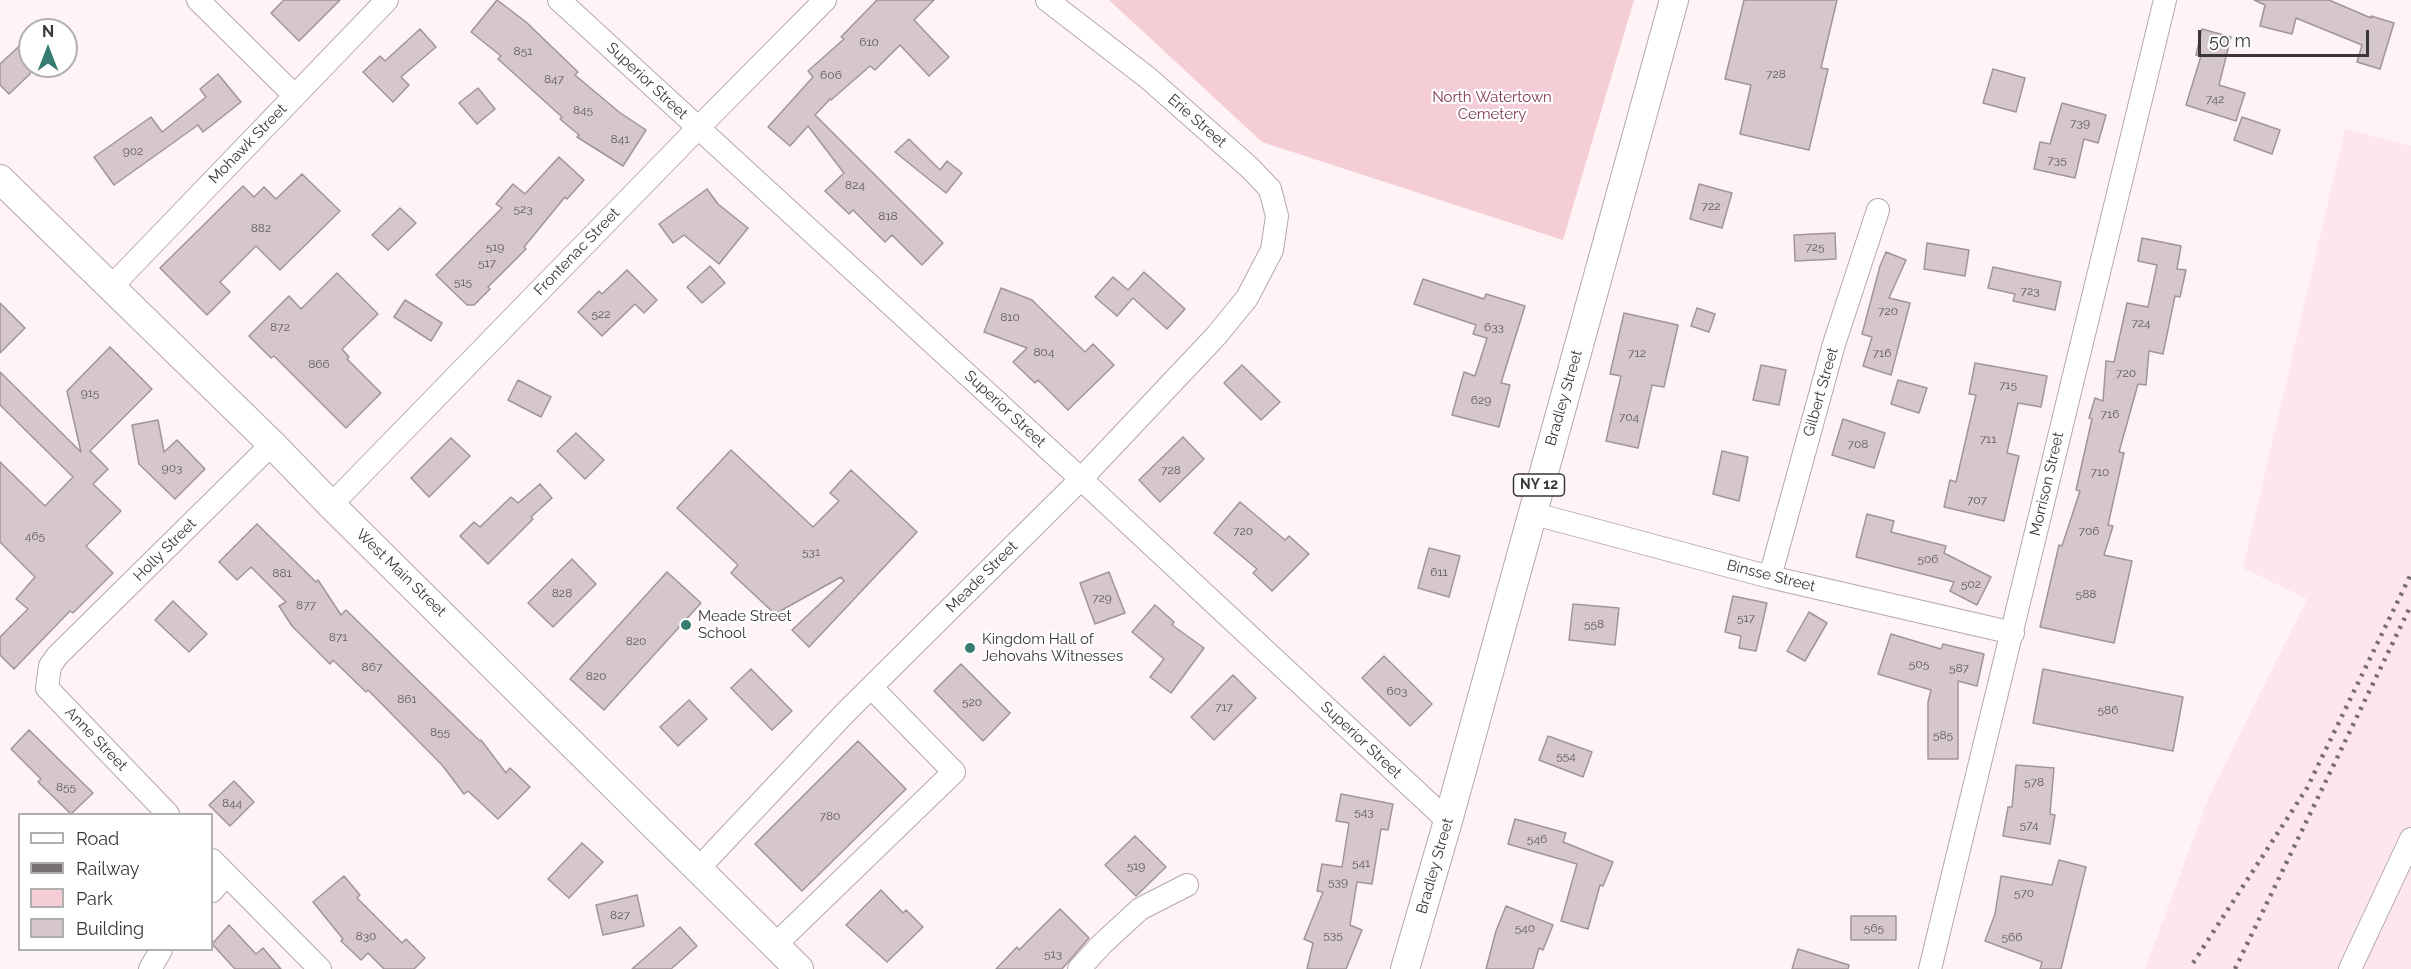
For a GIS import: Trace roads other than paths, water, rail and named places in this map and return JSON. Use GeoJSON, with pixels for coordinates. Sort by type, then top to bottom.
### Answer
{"type":"FeatureCollection","features":[{"type":"Feature","properties":{"kind":"main road","name":"Bradley Street"},"geometry":{"type":"LineString","coordinates":[[1405,969],[1674,0]]}},
{"type":"Feature","properties":{"kind":"main road","name":"West Main Street"},"geometry":{"type":"LineString","coordinates":[[0,179],[272,444],[331,506],[800,969]]}},
{"type":"Feature","properties":{"kind":"street"},"geometry":{"type":"LineString","coordinates":[[198,0],[294,95]]}},
{"type":"Feature","properties":{"kind":"street","name":"Mohawk Street"},"geometry":{"type":"LineString","coordinates":[[110,288],[387,0]]}},
{"type":"Feature","properties":{"kind":"street","name":"Superior Street"},"geometry":{"type":"LineString","coordinates":[[560,0],[1448,820]]}},
{"type":"Feature","properties":{"kind":"street","name":"Frontenac Street"},"geometry":{"type":"LineString","coordinates":[[331,506],[825,0]]}},
{"type":"Feature","properties":{"kind":"street","name":"Erie Street"},"geometry":{"type":"LineString","coordinates":[[1047,0],[1148,78],[1250,168],[1270,189],[1277,216],[1272,250],[1257,278]]}},
{"type":"Feature","properties":{"kind":"street","name":"Morrison Street"},"geometry":{"type":"LineString","coordinates":[[1930,969],[2165,0]]}},
{"type":"Feature","properties":{"kind":"street","name":"Gilbert Street"},"geometry":{"type":"LineString","coordinates":[[1770,577],[1834,344],[1878,210]]}},
{"type":"Feature","properties":{"kind":"street","name":"Meade Street"},"geometry":{"type":"LineString","coordinates":[[698,869],[871,687],[1081,479],[1216,336],[1247,298],[1257,278]]}},
{"type":"Feature","properties":{"kind":"street","name":"Holly Street"},"geometry":{"type":"LineString","coordinates":[[57,656],[272,444]]}},
{"type":"Feature","properties":{"kind":"street","name":"Binsse Street"},"geometry":{"type":"LineString","coordinates":[[1532,513],[1770,577],[2013,633]]}},
{"type":"Feature","properties":{"kind":"street","name":"Anne Street"},"geometry":{"type":"LineString","coordinates":[[57,656],[50,666],[47,688],[167,813]]}},
{"type":"Feature","properties":{"kind":"street"},"geometry":{"type":"LineString","coordinates":[[775,945],[954,772],[871,687]]}},
{"type":"Feature","properties":{"kind":"street"},"geometry":{"type":"LineString","coordinates":[[2350,969],[2411,839]]}},
{"type":"Feature","properties":{"kind":"street"},"geometry":{"type":"LineString","coordinates":[[216,875],[320,969]]}},
{"type":"Feature","properties":{"kind":"street"},"geometry":{"type":"LineString","coordinates":[[1079,969],[1140,909],[1187,885]]}},
{"type":"Feature","properties":{"kind":"street"},"geometry":{"type":"LineString","coordinates":[[150,969],[160,951]]}},
{"type":"Feature","properties":{"kind":"railway"},"geometry":{"type":"LineString","coordinates":[[2193,963],[2307,788],[2411,574]]}},
{"type":"Feature","properties":{"kind":"railway"},"geometry":{"type":"LineString","coordinates":[[2235,969],[2411,605]]}},
{"type":"Feature","properties":{"kind":"place","name":"Meade Street School"},"geometry":{"type":"Point","coordinates":[686,625]}},
{"type":"Feature","properties":{"kind":"place","name":"Kingdom Hall of Jehovahs Witnesses"},"geometry":{"type":"Point","coordinates":[970,648]}},
{"type":"Feature","properties":{"kind":"park label","name":"North Watertown Cemetery"},"geometry":{"type":"Point","coordinates":[1492,106]}}]}
